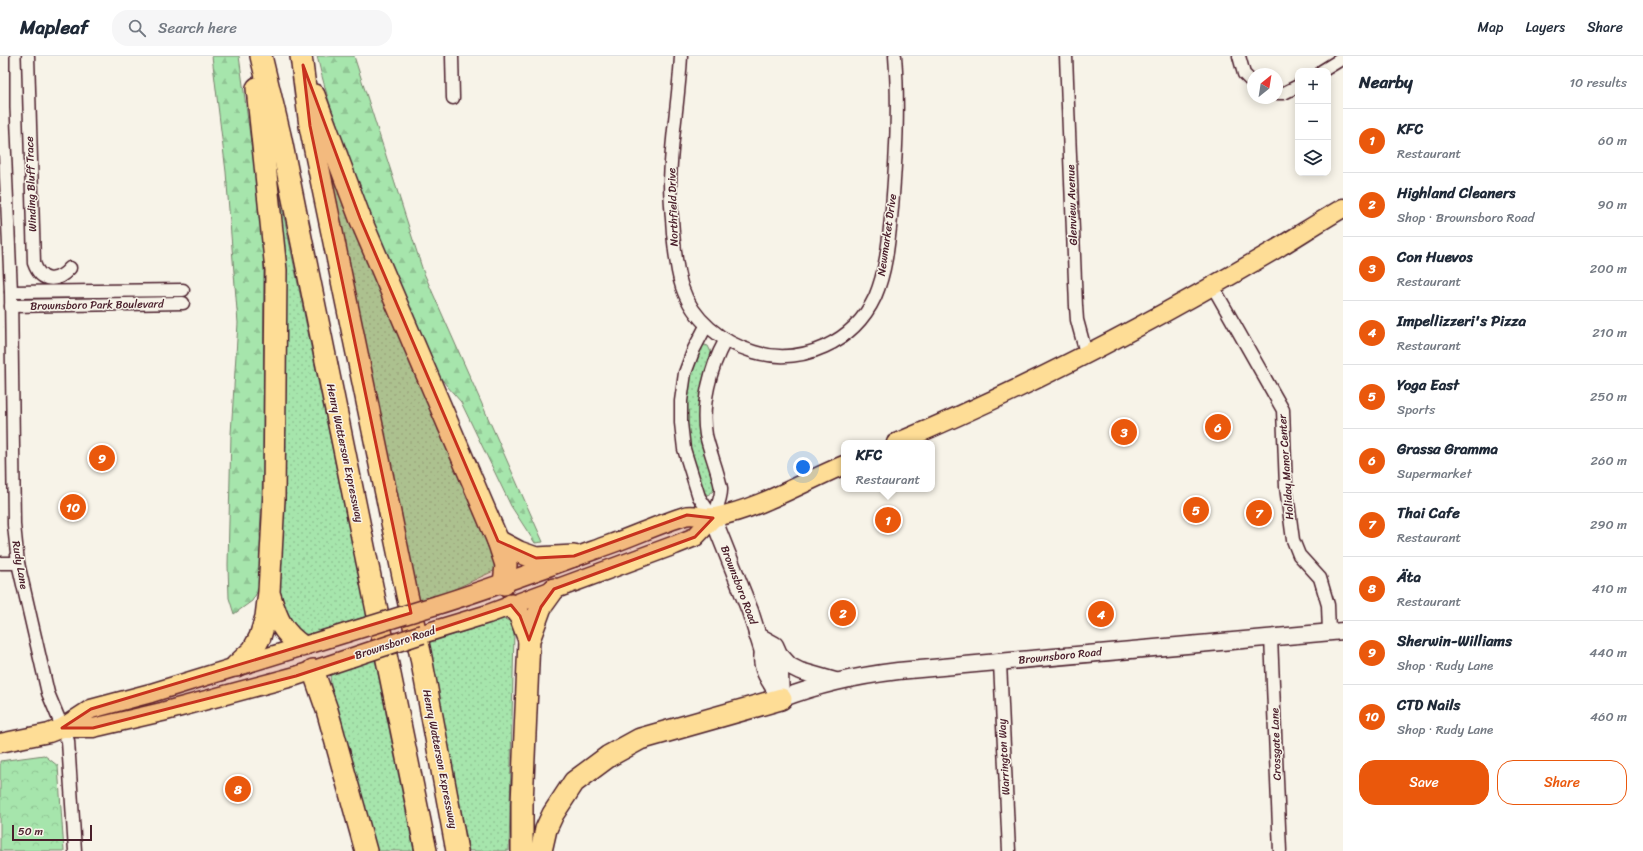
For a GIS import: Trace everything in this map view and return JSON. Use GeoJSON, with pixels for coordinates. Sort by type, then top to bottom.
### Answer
{"type":"FeatureCollection","features":[{"type":"Feature","properties":{"kind":"highway"},"geometry":{"type":"LineString","coordinates":[[236,666],[243,661],[260,637],[266,617],[269,592],[274,499],[276,270],[254,56]]}},
{"type":"Feature","properties":{"kind":"highway","name":"Henry Watterson Expressway"},"geometry":{"type":"LineString","coordinates":[[261,56],[280,135],[426,851]]}},
{"type":"Feature","properties":{"kind":"highway"},"geometry":{"type":"LineString","coordinates":[[302,60],[360,218],[498,541],[506,565],[504,584]]}},
{"type":"Feature","properties":{"kind":"highway","name":"Henry Watterson Expressway"},"geometry":{"type":"LineString","coordinates":[[302,60],[310,126],[420,652],[457,851]]}},
{"type":"Feature","properties":{"kind":"highway"},"geometry":{"type":"LineString","coordinates":[[498,541],[519,552],[536,558],[574,556]]}},
{"type":"Feature","properties":{"kind":"highway"},"geometry":{"type":"LineString","coordinates":[[522,851],[522,804],[529,640],[540,607],[554,589]]}},
{"type":"Feature","properties":{"kind":"highway"},"geometry":{"type":"LineString","coordinates":[[269,592],[277,618],[290,637],[302,646]]}},
{"type":"Feature","properties":{"kind":"highway"},"geometry":{"type":"LineString","coordinates":[[511,605],[520,616],[529,640]]}},
{"type":"Feature","properties":{"kind":"highway"},"geometry":{"type":"LineString","coordinates":[[313,670],[327,710],[366,851]]}},
{"type":"Feature","properties":{"kind":"highway"},"geometry":{"type":"LineString","coordinates":[[541,851],[546,829],[553,814],[574,782],[608,756],[640,739],[780,699]]}},
{"type":"Feature","properties":{"kind":"main road"},"geometry":{"type":"LineString","coordinates":[[903,440],[986,404],[1086,353],[1212,285],[1343,208]]}},
{"type":"Feature","properties":{"kind":"main road"},"geometry":{"type":"LineString","coordinates":[[713,518],[748,508],[797,488],[818,476],[841,466]]}},
{"type":"Feature","properties":{"kind":"main road","name":"Brownsboro Road"},"geometry":{"type":"LineString","coordinates":[[0,743],[42,735],[62,728],[91,709],[151,693],[504,584],[574,556],[687,515],[713,518]]}},
{"type":"Feature","properties":{"kind":"main road","name":"Brownsboro Road"},"geometry":{"type":"LineString","coordinates":[[62,728],[93,728],[198,702],[313,670],[511,605],[611,570],[695,537],[713,518]]}},
{"type":"Feature","properties":{"kind":"main road"},"geometry":{"type":"LineString","coordinates":[[504,584],[511,605]]}},
{"type":"Feature","properties":{"kind":"main road"},"geometry":{"type":"LineString","coordinates":[[302,646],[313,670]]}},
{"type":"Feature","properties":{"kind":"street","name":"Rudy Lane"},"geometry":{"type":"LineString","coordinates":[[3,56],[2,108],[11,292],[14,525],[18,563],[48,693],[68,741],[75,851]]}},
{"type":"Feature","properties":{"kind":"street","name":"Winding Bluff Trace"},"geometry":{"type":"LineString","coordinates":[[28,56],[34,263],[40,274],[51,279],[62,276],[70,268]]}},
{"type":"Feature","properties":{"kind":"street"},"geometry":{"type":"LineString","coordinates":[[452,56],[453,98]]}},
{"type":"Feature","properties":{"kind":"street","name":"Northfield Drive"},"geometry":{"type":"LineString","coordinates":[[681,56],[670,181],[676,259],[682,288],[688,300],[711,330]]}},
{"type":"Feature","properties":{"kind":"street","name":"Newmarket Drive"},"geometry":{"type":"LineString","coordinates":[[711,330],[725,341],[757,353],[777,356],[807,353],[826,346],[844,335],[857,323],[871,305],[883,272],[890,227],[896,156],[897,114],[895,56]]}},
{"type":"Feature","properties":{"kind":"street","name":"Glenview Avenue"},"geometry":{"type":"LineString","coordinates":[[1066,56],[1076,306],[1077,320],[1086,353]]}},
{"type":"Feature","properties":{"kind":"street"},"geometry":{"type":"LineString","coordinates":[[1239,56],[1244,74],[1247,77]]}},
{"type":"Feature","properties":{"kind":"street"},"geometry":{"type":"LineString","coordinates":[[1327,68],[1343,58]]}},
{"type":"Feature","properties":{"kind":"street"},"geometry":{"type":"LineString","coordinates":[[1283,93],[1295,88]]}},
{"type":"Feature","properties":{"kind":"street","name":"Holiday Manor Center"},"geometry":{"type":"LineString","coordinates":[[1212,285],[1283,410],[1286,487],[1293,540],[1298,555],[1320,578],[1336,631]]}},
{"type":"Feature","properties":{"kind":"street","name":"Brownsboro Park Boulevard"},"geometry":{"type":"LineString","coordinates":[[11,292],[183,290]]}},
{"type":"Feature","properties":{"kind":"street","name":"Brownsboro Park Boulevard"},"geometry":{"type":"LineString","coordinates":[[11,306],[183,303]]}},
{"type":"Feature","properties":{"kind":"street"},"geometry":{"type":"LineString","coordinates":[[711,330],[694,349],[685,373],[681,401],[681,423],[684,449],[699,497],[713,518]]}},
{"type":"Feature","properties":{"kind":"street"},"geometry":{"type":"LineString","coordinates":[[713,518],[721,490],[706,433],[705,413],[711,376],[717,356],[725,341]]}},
{"type":"Feature","properties":{"kind":"street","name":"Brownsboro Road"},"geometry":{"type":"LineString","coordinates":[[713,518],[750,611],[763,652],[761,661],[768,678],[780,699],[805,689],[837,681],[898,672],[1336,631]]}},
{"type":"Feature","properties":{"kind":"street"},"geometry":{"type":"LineString","coordinates":[[0,564],[18,563]]}},
{"type":"Feature","properties":{"kind":"street"},"geometry":{"type":"LineString","coordinates":[[757,635],[775,645],[779,654],[790,666],[800,671],[837,681]]}},
{"type":"Feature","properties":{"kind":"street","name":"Crossgate Lane"},"geometry":{"type":"LineString","coordinates":[[1271,637],[1280,851]]}},
{"type":"Feature","properties":{"kind":"street","name":"Warrington Way"},"geometry":{"type":"LineString","coordinates":[[1000,663],[1009,851]]}},
{"type":"Feature","properties":{"kind":"highlighted area"},"geometry":{"type":"Polygon","coordinates":[[[303,65],[360,218],[498,541],[536,558],[574,556],[687,515],[713,518],[695,537],[554,589],[541,607],[529,640],[520,616],[511,605],[296,676],[93,728],[62,728],[91,709],[411,613],[310,126],[303,65]]]}},
{"type":"Feature","properties":{"kind":"green space"},"geometry":{"type":"Polygon","coordinates":[[[212,56],[239,56],[264,236],[263,468],[260,535],[266,577],[252,601],[234,614],[229,598],[228,565],[231,434],[238,323],[226,172],[212,56]]]}},
{"type":"Feature","properties":{"kind":"green space"},"geometry":{"type":"Polygon","coordinates":[[[317,56],[354,56],[423,271],[543,542],[535,543],[511,506],[461,402],[433,368],[384,253],[354,175],[327,96],[317,56]]]}},
{"type":"Feature","properties":{"kind":"green space"},"geometry":{"type":"Polygon","coordinates":[[[326,157],[447,435],[498,569],[446,593],[417,601],[326,157]]]}},
{"type":"Feature","properties":{"kind":"green space"},"geometry":{"type":"Polygon","coordinates":[[[277,183],[367,616],[301,637],[288,622],[279,589],[277,183]]]}},
{"type":"Feature","properties":{"kind":"green space"},"geometry":{"type":"Polygon","coordinates":[[[701,346],[708,346],[711,352],[708,367],[704,444],[714,487],[713,491],[708,495],[702,491],[692,464],[685,414],[689,379],[701,346]]]}},
{"type":"Feature","properties":{"kind":"green space"},"geometry":{"type":"Polygon","coordinates":[[[504,619],[510,621],[514,632],[509,851],[469,851],[428,643],[504,619]]]}},
{"type":"Feature","properties":{"kind":"green space"},"geometry":{"type":"Polygon","coordinates":[[[375,659],[414,851],[373,851],[331,686],[330,674],[334,671],[375,659]]]}},
{"type":"Feature","properties":{"kind":"green space"},"geometry":{"type":"Polygon","coordinates":[[[44,755],[58,766],[64,851],[0,851],[0,761],[44,755]]]}},
{"type":"Feature","properties":{"kind":"place","name":"Grassa Gramma"},"geometry":{"type":"Point","coordinates":[1218,427]}},
{"type":"Feature","properties":{"kind":"place","name":"Con Huevos"},"geometry":{"type":"Point","coordinates":[1124,432]}},
{"type":"Feature","properties":{"kind":"place","name":"Sherwin-Williams"},"geometry":{"type":"Point","coordinates":[102,458]}},
{"type":"Feature","properties":{"kind":"place","name":"CTD Nails"},"geometry":{"type":"Point","coordinates":[73,507]}},
{"type":"Feature","properties":{"kind":"place","name":"Yoga East"},"geometry":{"type":"Point","coordinates":[1196,510]}},
{"type":"Feature","properties":{"kind":"place","name":"Thai Cafe"},"geometry":{"type":"Point","coordinates":[1259,513]}},
{"type":"Feature","properties":{"kind":"place","name":"KFC"},"geometry":{"type":"Point","coordinates":[888,520]}},
{"type":"Feature","properties":{"kind":"place","name":"Highland Cleaners"},"geometry":{"type":"Point","coordinates":[843,613]}},
{"type":"Feature","properties":{"kind":"place","name":"Impellizzeri's Pizza"},"geometry":{"type":"Point","coordinates":[1101,614]}},
{"type":"Feature","properties":{"kind":"place","name":"Äta"},"geometry":{"type":"Point","coordinates":[238,789]}}]}
